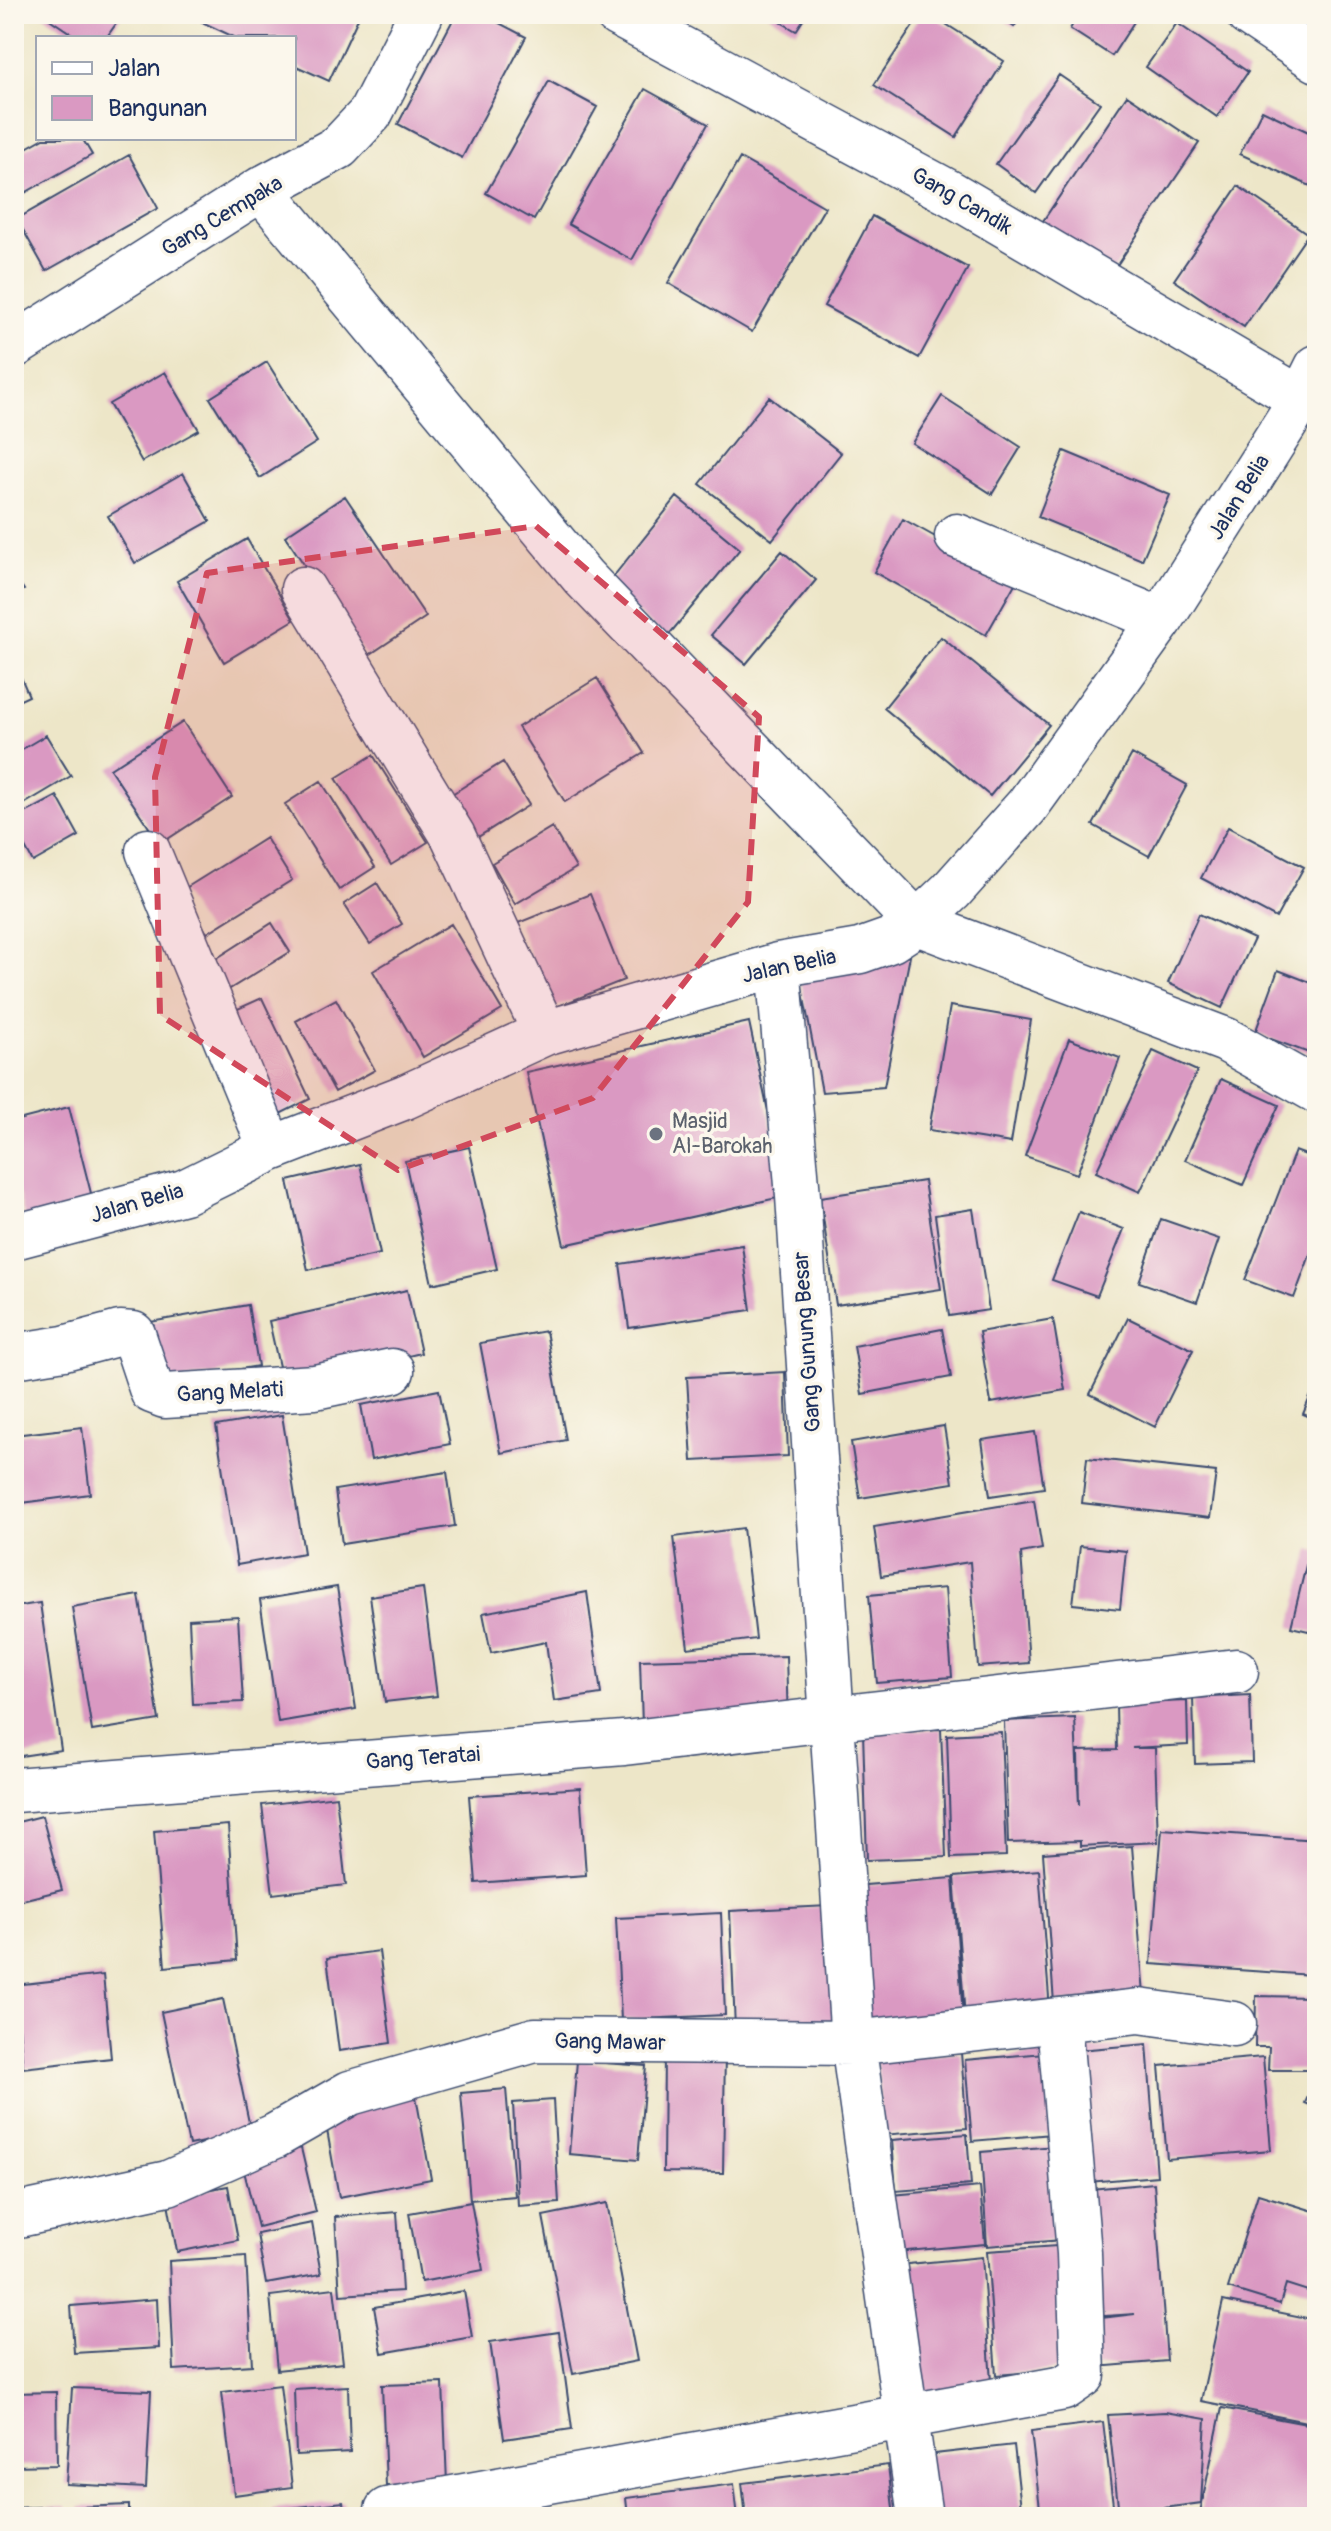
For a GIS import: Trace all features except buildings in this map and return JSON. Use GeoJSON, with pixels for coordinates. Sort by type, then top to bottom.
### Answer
{"type":"FeatureCollection","features":[{"type":"Feature","properties":{"kind":"street","name":"Gang Cempaka"},"geometry":{"type":"LineString","coordinates":[[14,346],[261,189],[321,159],[355,133],[370,114],[421,14]]}},
{"type":"Feature","properties":{"kind":"street","name":"Gang Candik"},"geometry":{"type":"LineString","coordinates":[[617,14],[1309,383]]}},
{"type":"Feature","properties":{"kind":"street"},"geometry":{"type":"LineString","coordinates":[[1248,14],[1317,60]]}},
{"type":"Feature","properties":{"kind":"street"},"geometry":{"type":"LineString","coordinates":[[261,189],[583,577],[917,923],[1226,1040],[1317,1091]]}},
{"type":"Feature","properties":{"kind":"street","name":"Jalan Belia"},"geometry":{"type":"LineString","coordinates":[[14,1237],[184,1192],[271,1149],[405,1097],[545,1033],[778,965],[878,946],[917,923],[951,891],[1027,806],[1161,620],[1309,383]]}},
{"type":"Feature","properties":{"kind":"street"},"geometry":{"type":"LineString","coordinates":[[957,536],[1161,620]]}},
{"type":"Feature","properties":{"kind":"street"},"geometry":{"type":"LineString","coordinates":[[303,589],[453,836],[545,1033]]}},
{"type":"Feature","properties":{"kind":"street"},"geometry":{"type":"LineString","coordinates":[[148,851],[271,1149]]}},
{"type":"Feature","properties":{"kind":"street","name":"Gang Gunung Besar"},"geometry":{"type":"LineString","coordinates":[[778,965],[798,1196],[853,2043],[920,2517]]}},
{"type":"Feature","properties":{"kind":"street","name":"Gang Melati"},"geometry":{"type":"LineString","coordinates":[[14,1356],[64,1348],[120,1333],[133,1334],[152,1391],[165,1396],[315,1387],[392,1371]]}},
{"type":"Feature","properties":{"kind":"street","name":"Gang Teratai"},"geometry":{"type":"LineString","coordinates":[[14,1790],[624,1743],[1236,1671]]}},
{"type":"Feature","properties":{"kind":"street","name":"Gang Mawar"},"geometry":{"type":"LineString","coordinates":[[14,2216],[168,2183],[275,2136],[350,2093],[535,2040],[853,2043],[1155,2010],[1234,2024]]}},
{"type":"Feature","properties":{"kind":"street"},"geometry":{"type":"LineString","coordinates":[[387,2510],[1064,2388],[1083,2375],[1079,2253],[1059,2022]]}},
{"type":"Feature","properties":{"kind":"highlighted area"},"geometry":{"type":"Polygon","coordinates":[[[536,526],[759,717],[748,902],[593,1098],[398,1170],[160,1015],[155,777],[207,573],[536,526]]]}},
{"type":"Feature","properties":{"kind":"place","name":"Masjid Al-Barokah"},"geometry":{"type":"Point","coordinates":[656,1134]}}]}
